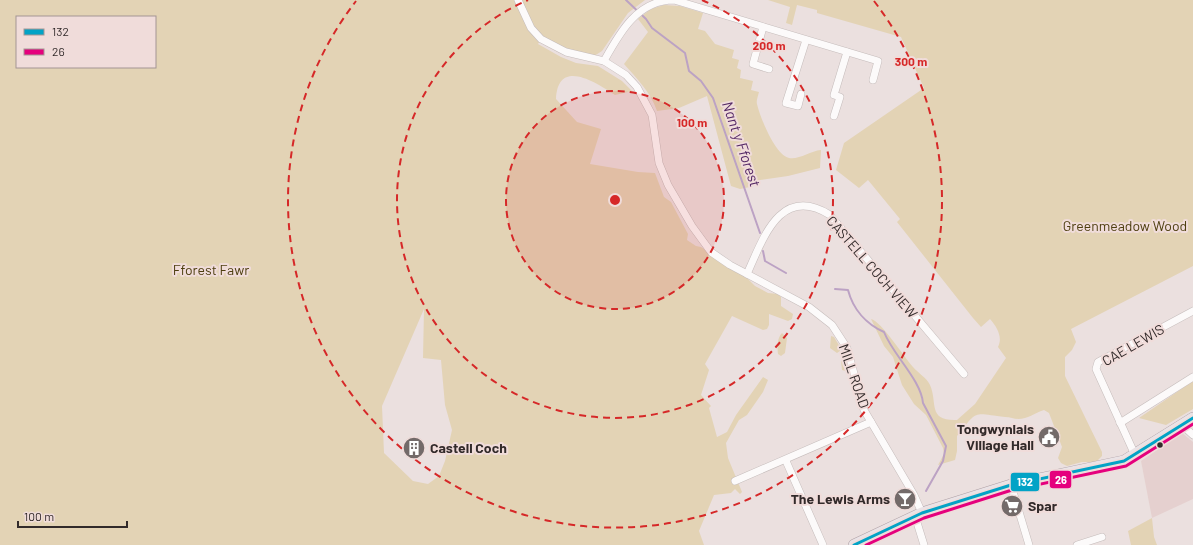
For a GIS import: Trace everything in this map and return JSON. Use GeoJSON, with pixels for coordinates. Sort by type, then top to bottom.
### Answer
{"type":"FeatureCollection","features":[{"type":"Feature","properties":{"kind":"main road"},"geometry":{"type":"LineString","coordinates":[[854,545],[919,515],[1011,485],[1124,461],[1193,418]]}},
{"type":"Feature","properties":{"kind":"street","name":"MILL ROAD"},"geometry":{"type":"LineString","coordinates":[[518,0],[531,28],[541,38],[566,52],[604,61],[626,75],[637,87],[652,115],[657,152],[662,173],[675,198],[705,245],[719,258],[809,308],[832,325],[847,348],[864,410],[914,494],[924,545]]}},
{"type":"Feature","properties":{"kind":"street"},"geometry":{"type":"LineString","coordinates":[[604,61],[625,26],[639,12],[651,2],[667,0],[697,3],[763,27],[878,61],[873,80]]}},
{"type":"Feature","properties":{"kind":"street"},"geometry":{"type":"LineString","coordinates":[[763,27],[753,64],[769,69]]}},
{"type":"Feature","properties":{"kind":"street"},"geometry":{"type":"LineString","coordinates":[[801,94],[798,106],[786,103],[806,40]]}},
{"type":"Feature","properties":{"kind":"street"},"geometry":{"type":"LineString","coordinates":[[834,116],[840,97],[834,95],[847,52]]}},
{"type":"Feature","properties":{"kind":"street","name":"CASTELL COCH VIEW"},"geometry":{"type":"LineString","coordinates":[[747,274],[767,230],[780,214],[796,207],[811,207],[822,210],[830,215],[964,374]]}},
{"type":"Feature","properties":{"kind":"street","name":"CAE LEWIS"},"geometry":{"type":"LineString","coordinates":[[1135,455],[1096,369],[1098,362],[1193,311]]}},
{"type":"Feature","properties":{"kind":"street"},"geometry":{"type":"LineString","coordinates":[[1120,423],[1193,377]]}},
{"type":"Feature","properties":{"kind":"street"},"geometry":{"type":"LineString","coordinates":[[735,481],[786,461],[871,422]]}},
{"type":"Feature","properties":{"kind":"street"},"geometry":{"type":"LineString","coordinates":[[1182,425],[1193,435]]}},
{"type":"Feature","properties":{"kind":"street"},"geometry":{"type":"LineString","coordinates":[[786,461],[823,545]]}},
{"type":"Feature","properties":{"kind":"street"},"geometry":{"type":"LineString","coordinates":[[1011,485],[1029,545]]}},
{"type":"Feature","properties":{"kind":"street"},"geometry":{"type":"LineString","coordinates":[[1077,545],[1102,537]]}},
{"type":"Feature","properties":{"kind":"shaded area"},"geometry":{"type":"Polygon","coordinates":[[[1182,433],[1193,442],[1193,499],[1152,518],[1141,461],[1182,433]]]}},
{"type":"Feature","properties":{"kind":"green space","name":"Fforest Fawr"},"geometry":{"type":"Polygon","coordinates":[[[0,0],[645,0],[628,13],[602,51],[591,58],[541,39],[538,44],[561,57],[576,63],[598,66],[622,81],[632,91],[615,95],[598,84],[579,77],[570,76],[563,79],[558,87],[556,99],[577,122],[601,129],[590,164],[638,172],[655,173],[664,197],[671,202],[688,234],[687,240],[696,246],[701,247],[747,278],[755,286],[768,293],[778,294],[781,297],[781,306],[793,314],[792,319],[788,321],[769,314],[769,325],[767,329],[763,330],[732,316],[705,364],[709,370],[701,395],[711,406],[709,408],[717,437],[727,432],[736,415],[763,377],[768,380],[763,392],[747,415],[739,420],[726,443],[728,458],[742,492],[740,494],[735,489],[731,493],[714,495],[699,531],[704,545],[0,545],[0,0]],[[424,309],[382,406],[384,453],[413,481],[428,484],[439,476],[445,461],[452,430],[445,405],[441,360],[423,358],[424,309]]]}},
{"type":"Feature","properties":{"kind":"green space","name":"Greenmeadow Wood"},"geometry":{"type":"Polygon","coordinates":[[[768,0],[1193,0],[1193,266],[1071,329],[1076,342],[1072,350],[1065,357],[1065,376],[1102,452],[1102,456],[1096,462],[1082,462],[1067,466],[1061,463],[1058,458],[1062,447],[1049,413],[1044,410],[1022,419],[987,414],[981,414],[973,417],[957,436],[957,451],[955,460],[938,465],[944,454],[943,448],[926,415],[914,404],[902,385],[893,357],[884,346],[871,319],[881,326],[913,367],[929,382],[937,414],[948,420],[957,420],[975,404],[1006,358],[998,347],[1000,336],[995,325],[990,319],[981,327],[973,318],[897,222],[900,219],[868,180],[859,188],[836,170],[844,143],[924,88],[901,37],[817,13],[817,10],[797,5],[792,25],[786,23],[790,7],[768,0]]]}},
{"type":"Feature","properties":{"kind":"green space"},"geometry":{"type":"Polygon","coordinates":[[[664,5],[680,6],[703,13],[698,29],[705,31],[715,44],[734,50],[732,58],[739,60],[737,68],[741,70],[740,78],[753,81],[751,90],[759,92],[757,104],[759,110],[769,135],[779,150],[789,158],[793,158],[801,157],[821,150],[820,168],[788,176],[760,180],[750,187],[740,189],[731,186],[707,96],[679,108],[657,111],[647,91],[624,64],[648,32],[638,19],[651,9],[664,5]]]}},
{"type":"Feature","properties":{"kind":"green space"},"geometry":{"type":"Polygon","coordinates":[[[782,333],[787,338],[785,353],[781,356],[778,354],[778,340],[782,333]]]}},
{"type":"Feature","properties":{"kind":"green space"},"geometry":{"type":"Polygon","coordinates":[[[831,336],[834,337],[840,347],[840,351],[837,353],[830,348],[831,336]]]}},
{"type":"Feature","properties":{"kind":"green space"},"geometry":{"type":"Polygon","coordinates":[[[841,361],[849,361],[850,370],[842,370],[841,361]]]}},
{"type":"Feature","properties":{"kind":"green space"},"geometry":{"type":"Polygon","coordinates":[[[1193,381],[1193,409],[1166,425],[1139,418],[1193,381]]]}},
{"type":"Feature","properties":{"kind":"green space"},"geometry":{"type":"Polygon","coordinates":[[[1152,518],[1154,537],[1157,545],[1131,545],[1128,531],[1152,518]]]}},
{"type":"Feature","properties":{"kind":"waterway","name":"Nant y Fforest"},"geometry":{"type":"LineString","coordinates":[[626,0],[646,19],[652,28],[685,53],[689,71],[701,81],[713,98],[760,233]]}},
{"type":"Feature","properties":{"kind":"waterway","name":"Nant y Fforest"},"geometry":{"type":"LineString","coordinates":[[763,251],[765,261],[786,273]]}},
{"type":"Feature","properties":{"kind":"waterway","name":"Nant y Fforest"},"geometry":{"type":"LineString","coordinates":[[835,289],[848,290],[853,303],[861,315],[871,325],[884,332],[888,341],[917,385],[923,403],[946,446],[943,461],[926,491]]}},
{"type":"Feature","properties":{"kind":"transit line","name":"132"},"geometry":{"type":"LineString","coordinates":[[854,545],[922,513],[1011,485],[1124,461],[1193,418]]}},
{"type":"Feature","properties":{"kind":"transit line","name":"26"},"geometry":{"type":"LineString","coordinates":[[866,545],[924,518],[1012,490],[1126,466],[1193,424]]}},
{"type":"Feature","properties":{"kind":"place","name":"Tongwynlais Village Hall"},"geometry":{"type":"Point","coordinates":[1049,437]}},
{"type":"Feature","properties":{"kind":"place","name":"Castell Coch"},"geometry":{"type":"Point","coordinates":[414,448]}},
{"type":"Feature","properties":{"kind":"place","name":"The Lewis Arms"},"geometry":{"type":"Point","coordinates":[905,499]}},
{"type":"Feature","properties":{"kind":"place","name":"Spar"},"geometry":{"type":"Point","coordinates":[1012,506]}}]}
